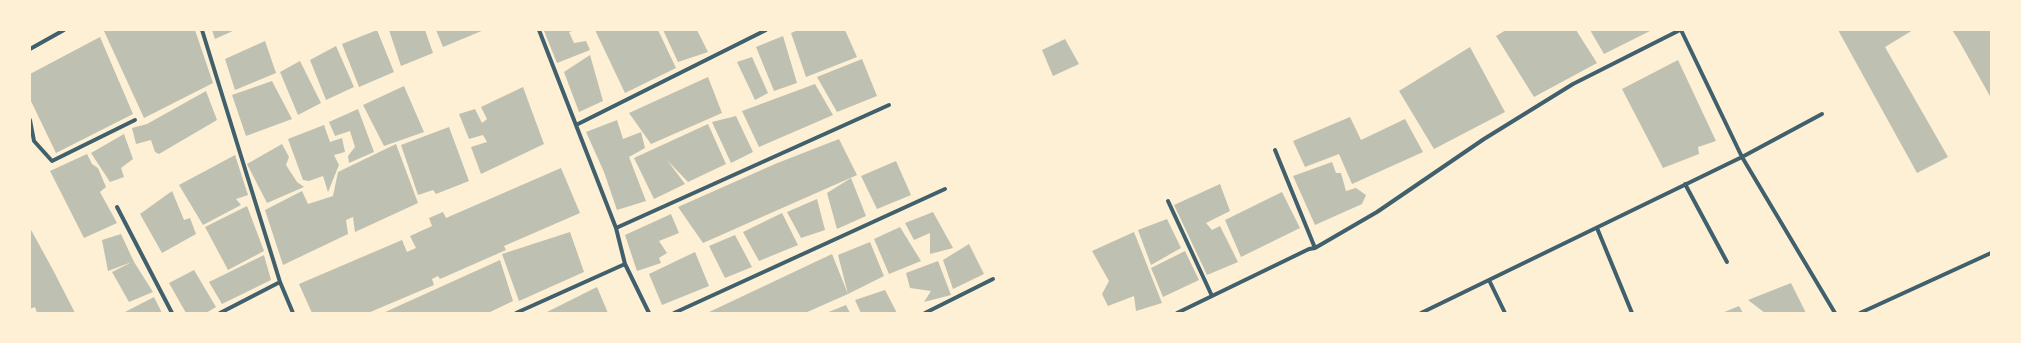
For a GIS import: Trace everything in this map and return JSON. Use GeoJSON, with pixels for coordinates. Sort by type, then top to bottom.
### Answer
{"type":"FeatureCollection","features":[{"type":"Feature","properties":{"kind":"street"},"geometry":{"type":"LineString","coordinates":[[30,49],[64,30]]}},
{"type":"Feature","properties":{"kind":"street"},"geometry":{"type":"LineString","coordinates":[[202,30],[280,282],[293,313]]}},
{"type":"Feature","properties":{"kind":"street"},"geometry":{"type":"LineString","coordinates":[[539,30],[616,228],[625,264],[649,313]]}},
{"type":"Feature","properties":{"kind":"street"},"geometry":{"type":"LineString","coordinates":[[576,125],[766,30]]}},
{"type":"Feature","properties":{"kind":"street"},"geometry":{"type":"LineString","coordinates":[[1177,313],[1309,249],[1315,248],[1377,212],[1484,139],[1573,84],[1680,30],[1742,157],[1835,313]]}},
{"type":"Feature","properties":{"kind":"street"},"geometry":{"type":"LineString","coordinates":[[616,228],[889,105]]}},
{"type":"Feature","properties":{"kind":"street"},"geometry":{"type":"LineString","coordinates":[[1421,313],[1742,157],[1822,114]]}},
{"type":"Feature","properties":{"kind":"street"},"geometry":{"type":"LineString","coordinates":[[30,120],[34,141],[52,161],[135,120]]}},
{"type":"Feature","properties":{"kind":"street"},"geometry":{"type":"LineString","coordinates":[[1275,150],[1315,248]]}},
{"type":"Feature","properties":{"kind":"street"},"geometry":{"type":"LineString","coordinates":[[1685,184],[1727,262]]}},
{"type":"Feature","properties":{"kind":"street"},"geometry":{"type":"LineString","coordinates":[[674,313],[946,189]]}},
{"type":"Feature","properties":{"kind":"street"},"geometry":{"type":"LineString","coordinates":[[1168,201],[1212,296]]}},
{"type":"Feature","properties":{"kind":"street"},"geometry":{"type":"LineString","coordinates":[[117,207],[172,313]]}},
{"type":"Feature","properties":{"kind":"street"},"geometry":{"type":"LineString","coordinates":[[1597,228],[1632,313]]}},
{"type":"Feature","properties":{"kind":"street"},"geometry":{"type":"LineString","coordinates":[[1860,313],[1991,253]]}},
{"type":"Feature","properties":{"kind":"street"},"geometry":{"type":"LineString","coordinates":[[516,313],[625,264]]}},
{"type":"Feature","properties":{"kind":"street"},"geometry":{"type":"LineString","coordinates":[[925,313],[994,280]]}},
{"type":"Feature","properties":{"kind":"street"},"geometry":{"type":"LineString","coordinates":[[1489,280],[1505,313]]}},
{"type":"Feature","properties":{"kind":"street"},"geometry":{"type":"LineString","coordinates":[[220,313],[280,282]]}},
{"type":"Feature","properties":{"kind":"building"},"geometry":{"type":"Polygon","coordinates":[[[195,30],[213,83],[144,118],[104,31],[195,30]]]}},
{"type":"Feature","properties":{"kind":"building"},"geometry":{"type":"Polygon","coordinates":[[[212,30],[235,30],[215,39],[212,30]]]}},
{"type":"Feature","properties":{"kind":"building"},"geometry":{"type":"Polygon","coordinates":[[[377,30],[394,72],[359,87],[342,44],[377,30]]]}},
{"type":"Feature","properties":{"kind":"building"},"geometry":{"type":"Polygon","coordinates":[[[389,30],[425,30],[433,53],[401,66],[389,30]]]}},
{"type":"Feature","properties":{"kind":"building"},"geometry":{"type":"Polygon","coordinates":[[[436,30],[484,30],[443,47],[436,30]]]}},
{"type":"Feature","properties":{"kind":"building"},"geometry":{"type":"Polygon","coordinates":[[[576,30],[569,32],[574,43],[586,41],[590,50],[557,63],[544,31],[576,30]]]}},
{"type":"Feature","properties":{"kind":"building"},"geometry":{"type":"Polygon","coordinates":[[[595,30],[658,30],[676,68],[625,93],[595,30]]]}},
{"type":"Feature","properties":{"kind":"building"},"geometry":{"type":"Polygon","coordinates":[[[663,30],[697,30],[708,52],[678,62],[663,30]]]}},
{"type":"Feature","properties":{"kind":"building"},"geometry":{"type":"Polygon","coordinates":[[[798,30],[845,30],[857,57],[806,77],[791,33],[798,30]]]}},
{"type":"Feature","properties":{"kind":"building"},"geometry":{"type":"Polygon","coordinates":[[[1506,30],[1576,30],[1597,63],[1534,97],[1496,36],[1506,30]]]}},
{"type":"Feature","properties":{"kind":"building"},"geometry":{"type":"Polygon","coordinates":[[[1590,30],[1652,30],[1604,54],[1590,30]]]}},
{"type":"Feature","properties":{"kind":"building"},"geometry":{"type":"Polygon","coordinates":[[[1838,30],[1913,30],[1885,47],[1948,157],[1917,173],[1838,30]]]}},
{"type":"Feature","properties":{"kind":"building"},"geometry":{"type":"Polygon","coordinates":[[[1952,30],[1991,30],[1991,98],[1958,39],[1952,30]]]}},
{"type":"Feature","properties":{"kind":"building"},"geometry":{"type":"Polygon","coordinates":[[[783,36],[797,83],[774,91],[756,47],[783,36]]]}},
{"type":"Feature","properties":{"kind":"building"},"geometry":{"type":"Polygon","coordinates":[[[100,37],[133,114],[56,153],[30,99],[30,74],[100,37]]]}},
{"type":"Feature","properties":{"kind":"building"},"geometry":{"type":"Polygon","coordinates":[[[1065,39],[1079,64],[1053,76],[1042,50],[1065,39]]]}},
{"type":"Feature","properties":{"kind":"building"},"geometry":{"type":"Polygon","coordinates":[[[265,41],[276,73],[235,90],[225,59],[265,41]]]}},
{"type":"Feature","properties":{"kind":"building"},"geometry":{"type":"Polygon","coordinates":[[[336,46],[354,87],[326,100],[310,60],[336,46]]]}},
{"type":"Feature","properties":{"kind":"building"},"geometry":{"type":"Polygon","coordinates":[[[1470,47],[1505,112],[1434,149],[1399,91],[1470,47]]]}},
{"type":"Feature","properties":{"kind":"building"},"geometry":{"type":"Polygon","coordinates":[[[590,55],[603,101],[579,112],[564,72],[590,55]]]}},
{"type":"Feature","properties":{"kind":"building"},"geometry":{"type":"Polygon","coordinates":[[[752,57],[768,93],[755,100],[737,62],[752,57]]]}},
{"type":"Feature","properties":{"kind":"building"},"geometry":{"type":"Polygon","coordinates":[[[862,59],[877,96],[837,112],[817,77],[862,59]]]}},
{"type":"Feature","properties":{"kind":"building"},"geometry":{"type":"Polygon","coordinates":[[[1678,60],[1716,141],[1698,147],[1699,154],[1663,168],[1622,89],[1678,60]]]}},
{"type":"Feature","properties":{"kind":"building"},"geometry":{"type":"Polygon","coordinates":[[[300,61],[321,103],[298,115],[280,72],[300,61]]]}},
{"type":"Feature","properties":{"kind":"building"},"geometry":{"type":"Polygon","coordinates":[[[708,77],[722,113],[651,144],[629,113],[708,77]]]}},
{"type":"Feature","properties":{"kind":"building"},"geometry":{"type":"Polygon","coordinates":[[[272,81],[292,119],[246,136],[232,95],[272,81]]]}},
{"type":"Feature","properties":{"kind":"building"},"geometry":{"type":"Polygon","coordinates":[[[815,84],[833,115],[759,147],[742,111],[815,84]]]}},
{"type":"Feature","properties":{"kind":"building"},"geometry":{"type":"Polygon","coordinates":[[[404,86],[424,132],[384,146],[363,105],[404,86]]]}},
{"type":"Feature","properties":{"kind":"building"},"geometry":{"type":"Polygon","coordinates":[[[523,87],[544,144],[481,174],[471,147],[487,142],[483,135],[469,139],[459,114],[475,109],[482,123],[487,119],[481,107],[523,87]]]}},
{"type":"Feature","properties":{"kind":"building"},"geometry":{"type":"Polygon","coordinates":[[[206,91],[217,120],[159,154],[155,152],[151,140],[136,144],[132,128],[147,124],[206,91]]]}},
{"type":"Feature","properties":{"kind":"building"},"geometry":{"type":"Polygon","coordinates":[[[358,109],[374,152],[349,163],[348,156],[355,147],[350,131],[335,136],[329,122],[358,109]]]}},
{"type":"Feature","properties":{"kind":"building"},"geometry":{"type":"Polygon","coordinates":[[[736,116],[753,152],[731,163],[712,122],[736,116]]]}},
{"type":"Feature","properties":{"kind":"building"},"geometry":{"type":"Polygon","coordinates":[[[1350,117],[1361,140],[1405,119],[1423,152],[1352,184],[1339,154],[1305,167],[1293,141],[1350,117]]]}},
{"type":"Feature","properties":{"kind":"building"},"geometry":{"type":"Polygon","coordinates":[[[617,120],[623,139],[641,132],[645,148],[629,157],[646,201],[617,210],[604,172],[586,132],[617,120]]]}},
{"type":"Feature","properties":{"kind":"building"},"geometry":{"type":"Polygon","coordinates":[[[708,124],[726,164],[688,182],[667,160],[685,184],[654,199],[634,158],[708,124]]]}},
{"type":"Feature","properties":{"kind":"building"},"geometry":{"type":"Polygon","coordinates":[[[324,125],[330,142],[342,138],[345,152],[334,155],[339,165],[328,192],[323,176],[309,181],[303,180],[288,139],[324,125]]]}},
{"type":"Feature","properties":{"kind":"building"},"geometry":{"type":"Polygon","coordinates":[[[449,127],[469,181],[436,194],[433,190],[418,195],[401,145],[449,127]]]}},
{"type":"Feature","properties":{"kind":"building"},"geometry":{"type":"Polygon","coordinates":[[[124,134],[133,159],[121,168],[124,177],[110,182],[91,153],[124,134]]]}},
{"type":"Feature","properties":{"kind":"building"},"geometry":{"type":"Polygon","coordinates":[[[839,139],[857,175],[703,243],[678,207],[775,164],[839,139]]]}},
{"type":"Feature","properties":{"kind":"building"},"geometry":{"type":"Polygon","coordinates":[[[282,144],[289,157],[286,165],[297,182],[304,187],[267,203],[247,164],[282,144]]]}},
{"type":"Feature","properties":{"kind":"building"},"geometry":{"type":"Polygon","coordinates":[[[396,144],[418,203],[355,232],[353,217],[346,220],[348,234],[283,265],[265,210],[302,191],[308,204],[333,196],[338,172],[396,144]]]}},
{"type":"Feature","properties":{"kind":"building"},"geometry":{"type":"Polygon","coordinates":[[[87,154],[92,164],[98,168],[106,187],[100,192],[117,223],[84,238],[50,171],[87,154]]]}},
{"type":"Feature","properties":{"kind":"building"},"geometry":{"type":"Polygon","coordinates":[[[235,155],[248,195],[236,199],[241,205],[203,225],[179,185],[235,155]]]}},
{"type":"Feature","properties":{"kind":"building"},"geometry":{"type":"Polygon","coordinates":[[[896,161],[911,195],[877,209],[861,176],[896,161]]]}},
{"type":"Feature","properties":{"kind":"building"},"geometry":{"type":"Polygon","coordinates":[[[1332,162],[1336,173],[1341,173],[1346,191],[1356,188],[1366,195],[1362,204],[1315,225],[1293,176],[1332,162]]]}},
{"type":"Feature","properties":{"kind":"building"},"geometry":{"type":"Polygon","coordinates":[[[561,168],[580,213],[504,246],[506,250],[440,279],[438,276],[432,279],[434,285],[368,313],[312,313],[299,284],[402,240],[407,252],[416,248],[410,236],[432,226],[429,218],[443,212],[446,218],[561,168]]]}},
{"type":"Feature","properties":{"kind":"building"},"geometry":{"type":"Polygon","coordinates":[[[851,178],[866,216],[837,229],[827,193],[851,178]]]}},
{"type":"Feature","properties":{"kind":"building"},"geometry":{"type":"Polygon","coordinates":[[[1220,184],[1230,211],[1206,223],[1212,230],[1220,226],[1238,262],[1207,275],[1174,205],[1220,184]]]}},
{"type":"Feature","properties":{"kind":"building"},"geometry":{"type":"Polygon","coordinates":[[[172,191],[184,220],[190,218],[196,234],[162,253],[140,214],[172,191]]]}},
{"type":"Feature","properties":{"kind":"building"},"geometry":{"type":"Polygon","coordinates":[[[1282,192],[1300,228],[1241,257],[1225,220],[1282,192]]]}},
{"type":"Feature","properties":{"kind":"building"},"geometry":{"type":"Polygon","coordinates":[[[817,199],[825,230],[801,238],[787,212],[817,199]]]}},
{"type":"Feature","properties":{"kind":"building"},"geometry":{"type":"Polygon","coordinates":[[[247,206],[264,251],[228,270],[205,227],[247,206]]]}},
{"type":"Feature","properties":{"kind":"building"},"geometry":{"type":"Polygon","coordinates":[[[933,212],[953,248],[930,254],[930,233],[914,240],[905,223],[933,212]]]}},
{"type":"Feature","properties":{"kind":"building"},"geometry":{"type":"Polygon","coordinates":[[[782,213],[798,245],[759,261],[743,232],[782,213]]]}},
{"type":"Feature","properties":{"kind":"building"},"geometry":{"type":"Polygon","coordinates":[[[671,214],[679,233],[659,241],[667,253],[659,258],[661,263],[637,271],[625,235],[671,214]]]}},
{"type":"Feature","properties":{"kind":"building"},"geometry":{"type":"Polygon","coordinates":[[[1167,219],[1181,248],[1151,265],[1138,230],[1167,219]]]}},
{"type":"Feature","properties":{"kind":"building"},"geometry":{"type":"Polygon","coordinates":[[[900,227],[921,261],[889,274],[874,239],[900,227]]]}},
{"type":"Feature","properties":{"kind":"building"},"geometry":{"type":"Polygon","coordinates":[[[30,228],[75,313],[37,313],[35,307],[30,309],[30,228]]]}},
{"type":"Feature","properties":{"kind":"building"},"geometry":{"type":"Polygon","coordinates":[[[570,232],[584,272],[519,301],[502,254],[570,232]]]}},
{"type":"Feature","properties":{"kind":"building"},"geometry":{"type":"Polygon","coordinates":[[[1134,232],[1162,303],[1136,311],[1134,296],[1108,306],[1102,294],[1109,281],[1092,251],[1134,232]]]}},
{"type":"Feature","properties":{"kind":"building"},"geometry":{"type":"Polygon","coordinates":[[[121,234],[134,262],[153,292],[129,302],[112,272],[132,262],[108,271],[102,240],[121,234]]]}},
{"type":"Feature","properties":{"kind":"building"},"geometry":{"type":"Polygon","coordinates":[[[735,235],[752,267],[725,278],[709,246],[735,235]]]}},
{"type":"Feature","properties":{"kind":"building"},"geometry":{"type":"Polygon","coordinates":[[[870,242],[884,276],[848,294],[838,255],[870,242]]]}},
{"type":"Feature","properties":{"kind":"building"},"geometry":{"type":"Polygon","coordinates":[[[969,244],[984,274],[953,289],[943,260],[969,244]]]}},
{"type":"Feature","properties":{"kind":"building"},"geometry":{"type":"Polygon","coordinates":[[[1185,251],[1199,280],[1163,297],[1151,268],[1185,251]]]}},
{"type":"Feature","properties":{"kind":"building"},"geometry":{"type":"Polygon","coordinates":[[[695,252],[709,286],[662,305],[649,274],[695,252]]]}},
{"type":"Feature","properties":{"kind":"building"},"geometry":{"type":"Polygon","coordinates":[[[832,254],[848,294],[805,313],[707,313],[832,254]]]}},
{"type":"Feature","properties":{"kind":"building"},"geometry":{"type":"Polygon","coordinates":[[[264,255],[271,280],[222,304],[209,282],[264,255]]]}},
{"type":"Feature","properties":{"kind":"building"},"geometry":{"type":"Polygon","coordinates":[[[500,260],[513,301],[488,313],[383,313],[500,260]]]}},
{"type":"Feature","properties":{"kind":"building"},"geometry":{"type":"Polygon","coordinates":[[[938,261],[951,295],[924,302],[931,291],[910,288],[906,273],[938,261]]]}},
{"type":"Feature","properties":{"kind":"building"},"geometry":{"type":"Polygon","coordinates":[[[194,270],[216,307],[206,313],[186,313],[169,283],[194,270]]]}},
{"type":"Feature","properties":{"kind":"building"},"geometry":{"type":"Polygon","coordinates":[[[1791,283],[1806,313],[1765,313],[1748,300],[1791,283]]]}},
{"type":"Feature","properties":{"kind":"building"},"geometry":{"type":"Polygon","coordinates":[[[597,287],[608,313],[547,312],[597,287]]]}},
{"type":"Feature","properties":{"kind":"building"},"geometry":{"type":"Polygon","coordinates":[[[885,290],[897,313],[861,313],[855,300],[885,290]]]}},
{"type":"Feature","properties":{"kind":"building"},"geometry":{"type":"Polygon","coordinates":[[[154,297],[162,313],[125,312],[154,297]]]}},
{"type":"Feature","properties":{"kind":"building"},"geometry":{"type":"Polygon","coordinates":[[[846,305],[850,313],[826,313],[846,305]]]}},
{"type":"Feature","properties":{"kind":"building"},"geometry":{"type":"Polygon","coordinates":[[[1739,306],[1743,313],[1722,313],[1739,306]]]}}]}
